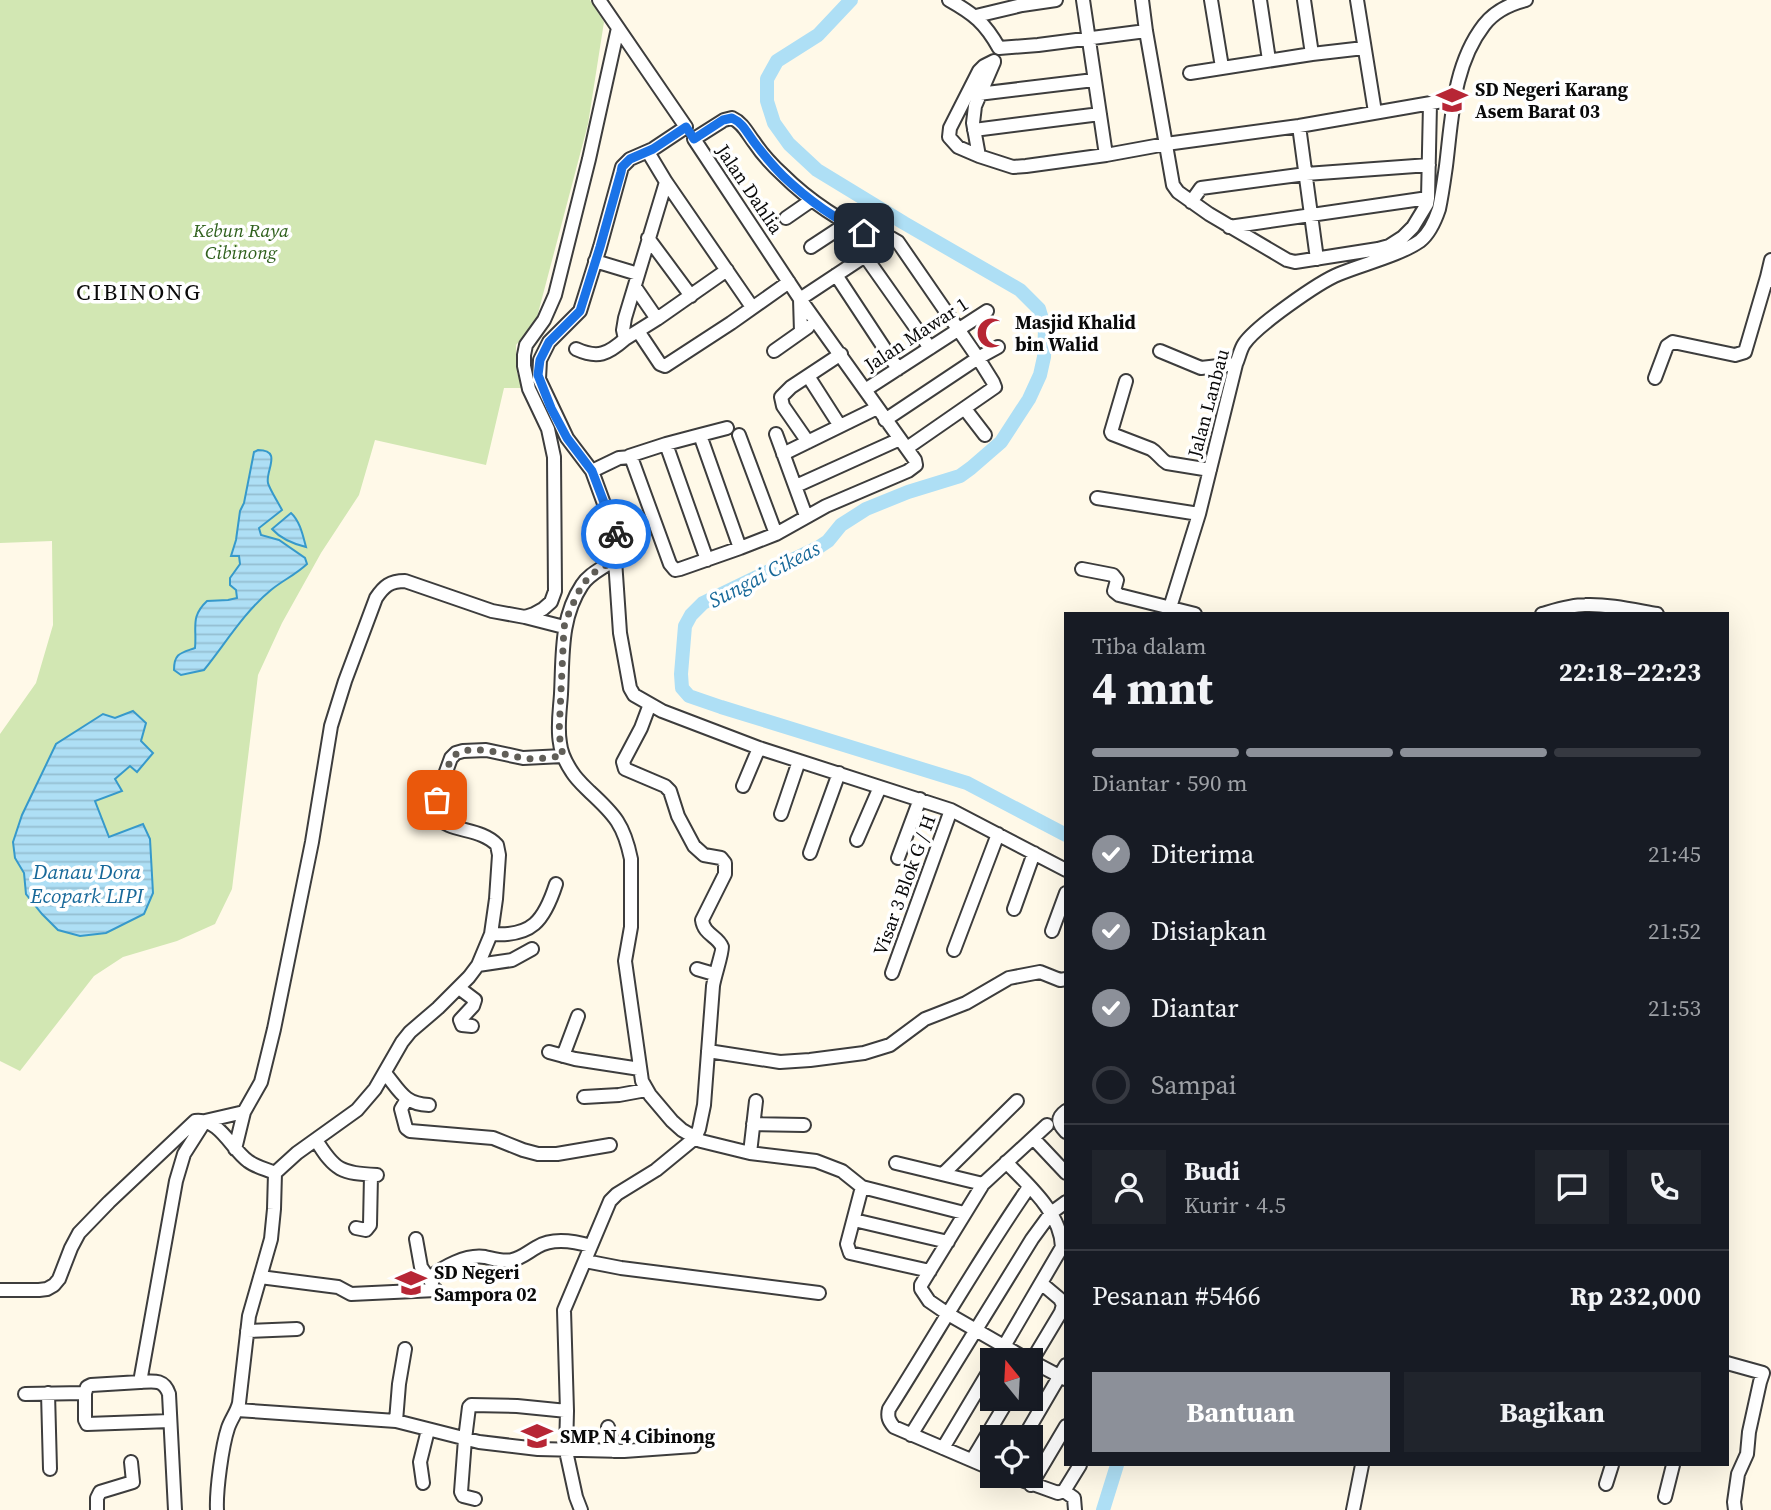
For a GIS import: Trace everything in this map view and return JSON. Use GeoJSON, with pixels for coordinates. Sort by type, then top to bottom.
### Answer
{"type":"FeatureCollection","features":[{"type":"Feature","properties":{"kind":"street"},"geometry":{"type":"LineString","coordinates":[[599,0],[694,139]]}},
{"type":"Feature","properties":{"kind":"street"},"geometry":{"type":"LineString","coordinates":[[976,16],[1056,0]]}},
{"type":"Feature","properties":{"kind":"street"},"geometry":{"type":"LineString","coordinates":[[1083,0],[1106,155]]}},
{"type":"Feature","properties":{"kind":"street"},"geometry":{"type":"LineString","coordinates":[[1142,0],[1173,185],[1191,202],[1287,260],[1304,261],[1378,250],[1397,242],[1413,227],[1428,198],[1430,104]]}},
{"type":"Feature","properties":{"kind":"street"},"geometry":{"type":"LineString","coordinates":[[1211,0],[1222,67]]}},
{"type":"Feature","properties":{"kind":"street"},"geometry":{"type":"LineString","coordinates":[[1260,0],[1269,60]]}},
{"type":"Feature","properties":{"kind":"street"},"geometry":{"type":"LineString","coordinates":[[1304,0],[1312,54]]}},
{"type":"Feature","properties":{"kind":"street"},"geometry":{"type":"LineString","coordinates":[[1357,0],[1376,112]]}},
{"type":"Feature","properties":{"kind":"street","name":"Jalan Lanbau"},"geometry":{"type":"LineString","coordinates":[[1169,611],[1199,514],[1243,345],[1256,331],[1324,281],[1403,249],[1428,233],[1439,209],[1454,99],[1468,52],[1484,25],[1498,12],[1526,0]]}},
{"type":"Feature","properties":{"kind":"street"},"geometry":{"type":"LineString","coordinates":[[956,2],[976,16],[992,35],[997,55],[978,94],[973,115],[979,156]]}},
{"type":"Feature","properties":{"kind":"street"},"geometry":{"type":"LineString","coordinates":[[524,617],[534,614],[551,602],[555,591],[554,457],[548,429],[528,388],[524,355],[526,345],[544,320],[555,295],[618,28]]}},
{"type":"Feature","properties":{"kind":"street"},"geometry":{"type":"LineString","coordinates":[[1146,31],[1087,37],[997,55],[979,71],[949,136],[958,147],[1013,167],[1300,126],[1454,99]]}},
{"type":"Feature","properties":{"kind":"street"},"geometry":{"type":"LineString","coordinates":[[1190,73],[1364,48]]}},
{"type":"Feature","properties":{"kind":"street"},"geometry":{"type":"LineString","coordinates":[[978,94],[1094,80]]}},
{"type":"Feature","properties":{"kind":"street"},"geometry":{"type":"LineString","coordinates":[[974,130],[1100,114]]}},
{"type":"Feature","properties":{"kind":"street","name":"Jalan Dahlia"},"geometry":{"type":"LineString","coordinates":[[806,516],[912,469],[916,465],[915,460],[800,299],[694,139],[723,120],[736,119],[783,176],[812,200],[846,224],[883,242],[891,239],[898,242],[958,329]]}},
{"type":"Feature","properties":{"kind":"street"},"geometry":{"type":"LineString","coordinates":[[1300,126],[1317,259]]}},
{"type":"Feature","properties":{"kind":"street"},"geometry":{"type":"LineString","coordinates":[[561,626],[582,585],[593,573],[620,554],[619,544],[592,471],[567,438],[551,408],[538,375],[540,360],[549,342],[580,311],[622,167],[630,159],[648,152],[686,127]]}},
{"type":"Feature","properties":{"kind":"street"},"geometry":{"type":"LineString","coordinates":[[648,152],[752,307]]}},
{"type":"Feature","properties":{"kind":"street"},"geometry":{"type":"LineString","coordinates":[[1191,202],[1201,188],[1306,174],[1429,164]]}},
{"type":"Feature","properties":{"kind":"street"},"geometry":{"type":"LineString","coordinates":[[625,339],[624,323],[666,182]]}},
{"type":"Feature","properties":{"kind":"street"},"geometry":{"type":"LineString","coordinates":[[1229,227],[1428,198]]}},
{"type":"Feature","properties":{"kind":"street"},"geometry":{"type":"LineString","coordinates":[[786,218],[812,200]]}},
{"type":"Feature","properties":{"kind":"street"},"geometry":{"type":"LineString","coordinates":[[811,247],[846,224]]}},
{"type":"Feature","properties":{"kind":"street"},"geometry":{"type":"LineString","coordinates":[[648,238],[691,296]]}},
{"type":"Feature","properties":{"kind":"street"},"geometry":{"type":"LineString","coordinates":[[801,332],[800,299],[883,242]]}},
{"type":"Feature","properties":{"kind":"street"},"geometry":{"type":"LineString","coordinates":[[865,256],[930,348]]}},
{"type":"Feature","properties":{"kind":"street"},"geometry":{"type":"LineString","coordinates":[[1655,378],[1667,346],[1673,342],[1735,355],[1745,352],[1769,279],[1771,260]]}},
{"type":"Feature","properties":{"kind":"street"},"geometry":{"type":"LineString","coordinates":[[595,261],[638,274]]}},
{"type":"Feature","properties":{"kind":"street"},"geometry":{"type":"LineString","coordinates":[[576,349],[594,355],[609,351],[727,270]]}},
{"type":"Feature","properties":{"kind":"street"},"geometry":{"type":"LineString","coordinates":[[836,275],[898,369]]}},
{"type":"Feature","properties":{"kind":"street"},"geometry":{"type":"LineString","coordinates":[[638,331],[660,364],[665,366],[789,282]]}},
{"type":"Feature","properties":{"kind":"street"},"geometry":{"type":"LineString","coordinates":[[635,288],[657,319]]}},
{"type":"Feature","properties":{"kind":"street","name":"Jalan Mawar 1"},"geometry":{"type":"LineString","coordinates":[[865,390],[987,311]]}},
{"type":"Feature","properties":{"kind":"street"},"geometry":{"type":"LineString","coordinates":[[774,351],[816,321]]}},
{"type":"Feature","properties":{"kind":"street"},"geometry":{"type":"LineString","coordinates":[[796,486],[903,444],[965,409],[995,387],[958,329]]}},
{"type":"Feature","properties":{"kind":"street"},"geometry":{"type":"LineString","coordinates":[[885,420],[998,347]]}},
{"type":"Feature","properties":{"kind":"street"},"geometry":{"type":"LineString","coordinates":[[1160,351],[1201,368],[1236,364]]}},
{"type":"Feature","properties":{"kind":"street"},"geometry":{"type":"LineString","coordinates":[[808,442],[783,406],[781,397],[841,354]]}},
{"type":"Feature","properties":{"kind":"street"},"geometry":{"type":"LineString","coordinates":[[808,376],[841,426]]}},
{"type":"Feature","properties":{"kind":"street"},"geometry":{"type":"LineString","coordinates":[[1126,381],[1112,434],[1151,449],[1167,463],[1210,470]]}},
{"type":"Feature","properties":{"kind":"street"},"geometry":{"type":"LineString","coordinates":[[783,454],[877,408]]}},
{"type":"Feature","properties":{"kind":"street"},"geometry":{"type":"LineString","coordinates":[[965,409],[985,435]]}},
{"type":"Feature","properties":{"kind":"street"},"geometry":{"type":"LineString","coordinates":[[592,471],[619,458],[631,460],[666,444],[700,435],[733,432],[776,534]]}},
{"type":"Feature","properties":{"kind":"street"},"geometry":{"type":"LineString","coordinates":[[631,460],[675,570],[776,534],[806,516],[776,434]]}},
{"type":"Feature","properties":{"kind":"street"},"geometry":{"type":"LineString","coordinates":[[700,435],[740,548]]}},
{"type":"Feature","properties":{"kind":"street"},"geometry":{"type":"LineString","coordinates":[[666,444],[707,560]]}},
{"type":"Feature","properties":{"kind":"street"},"geometry":{"type":"LineString","coordinates":[[1097,498],[1199,514]]}},
{"type":"Feature","properties":{"kind":"street"},"geometry":{"type":"LineString","coordinates":[[615,560],[620,633],[630,688],[634,695],[681,719],[760,748],[951,810],[1064,869]]}},
{"type":"Feature","properties":{"kind":"street"},"geometry":{"type":"LineString","coordinates":[[1082,569],[1113,575],[1117,580],[1114,592],[1118,595],[1169,611]]}},
{"type":"Feature","properties":{"kind":"street"},"geometry":{"type":"LineString","coordinates":[[235,1149],[244,1112],[261,1082],[274,1029],[310,854],[331,726],[376,598],[386,585],[405,580],[492,611],[561,626]]}},
{"type":"Feature","properties":{"kind":"street"},"geometry":{"type":"LineString","coordinates":[[551,602],[561,626],[559,734],[563,756],[573,775],[617,819],[631,859],[631,927],[625,961],[640,1069],[646,1090],[672,1121],[695,1138],[750,1153],[816,1161],[842,1171],[862,1187],[964,1213]]}},
{"type":"Feature","properties":{"kind":"street"},"geometry":{"type":"LineString","coordinates":[[1550,612],[1587,605],[1644,612]]}},
{"type":"Feature","properties":{"kind":"street"},"geometry":{"type":"LineString","coordinates":[[581,1510],[566,1451],[565,1310],[610,1201],[656,1170],[695,1138],[702,1118],[714,974],[722,952],[722,947],[704,929],[702,920],[725,874],[725,863],[722,858],[704,855],[694,846],[678,816],[670,791],[665,786],[625,769],[623,762],[650,704]]}},
{"type":"Feature","properties":{"kind":"street"},"geometry":{"type":"LineString","coordinates":[[743,786],[760,748]]}},
{"type":"Feature","properties":{"kind":"street"},"geometry":{"type":"LineString","coordinates":[[217,1510],[224,1445],[228,1428],[237,1410],[252,1301],[271,1239],[275,1173],[297,1153],[357,1111],[375,1089],[410,1032],[459,988],[478,965],[491,934],[499,855],[497,845],[486,836],[450,826],[436,816],[437,800],[451,758],[463,751],[486,750],[523,758],[563,756]]}},
{"type":"Feature","properties":{"kind":"street"},"geometry":{"type":"LineString","coordinates":[[782,814],[799,761]]}},
{"type":"Feature","properties":{"kind":"street"},"geometry":{"type":"LineString","coordinates":[[810,853],[839,773]]}},
{"type":"Feature","properties":{"kind":"street"},"geometry":{"type":"LineString","coordinates":[[857,840],[880,787]]}},
{"type":"Feature","properties":{"kind":"street"},"geometry":{"type":"LineString","coordinates":[[898,859],[920,799]]}},
{"type":"Feature","properties":{"kind":"street","name":"Visar 3 Blok G / H"},"geometry":{"type":"LineString","coordinates":[[892,973],[951,810]]}},
{"type":"Feature","properties":{"kind":"street"},"geometry":{"type":"LineString","coordinates":[[954,950],[998,834]]}},
{"type":"Feature","properties":{"kind":"street"},"geometry":{"type":"LineString","coordinates":[[1014,909],[1034,853]]}},
{"type":"Feature","properties":{"kind":"street"},"geometry":{"type":"LineString","coordinates":[[491,934],[515,934],[528,929],[550,904],[556,884]]}},
{"type":"Feature","properties":{"kind":"street"},"geometry":{"type":"LineString","coordinates":[[1052,931],[1064,898]]}},
{"type":"Feature","properties":{"kind":"street"},"geometry":{"type":"LineString","coordinates":[[478,965],[512,960],[532,949]]}},
{"type":"Feature","properties":{"kind":"street"},"geometry":{"type":"LineString","coordinates":[[697,969],[714,974]]}},
{"type":"Feature","properties":{"kind":"street"},"geometry":{"type":"LineString","coordinates":[[708,1051],[780,1062],[864,1053],[890,1045],[925,1019],[966,1003],[1009,978],[1040,972],[1064,979]]}},
{"type":"Feature","properties":{"kind":"street"},"geometry":{"type":"LineString","coordinates":[[459,988],[474,1000],[473,1006],[460,1020],[462,1025],[472,1027]]}},
{"type":"Feature","properties":{"kind":"street"},"geometry":{"type":"LineString","coordinates":[[563,1056],[578,1016]]}},
{"type":"Feature","properties":{"kind":"street"},"geometry":{"type":"LineString","coordinates":[[548,1052],[640,1069]]}},
{"type":"Feature","properties":{"kind":"street"},"geometry":{"type":"LineString","coordinates":[[385,1073],[407,1099],[415,1104],[429,1105]]}},
{"type":"Feature","properties":{"kind":"street"},"geometry":{"type":"LineString","coordinates":[[584,1097],[646,1090]]}},
{"type":"Feature","properties":{"kind":"street"},"geometry":{"type":"LineString","coordinates":[[407,1099],[401,1109],[406,1128],[410,1131],[493,1138],[538,1154],[557,1154],[610,1145]]}},
{"type":"Feature","properties":{"kind":"street"},"geometry":{"type":"LineString","coordinates":[[750,1153],[756,1101]]}},
{"type":"Feature","properties":{"kind":"street"},"geometry":{"type":"LineString","coordinates":[[943,1174],[1017,1101]]}},
{"type":"Feature","properties":{"kind":"street"},"geometry":{"type":"LineString","coordinates":[[0,1290],[39,1290],[54,1286],[79,1233],[195,1121],[244,1112]]}},
{"type":"Feature","properties":{"kind":"street"},"geometry":{"type":"LineString","coordinates":[[1064,1113],[1059,1118],[1064,1129]]}},
{"type":"Feature","properties":{"kind":"street"},"geometry":{"type":"LineString","coordinates":[[205,1121],[215,1127],[247,1161],[275,1173]]}},
{"type":"Feature","properties":{"kind":"street"},"geometry":{"type":"LineString","coordinates":[[140,1382],[176,1181],[184,1154],[205,1121]]}},
{"type":"Feature","properties":{"kind":"street"},"geometry":{"type":"LineString","coordinates":[[753,1124],[804,1125]]}},
{"type":"Feature","properties":{"kind":"street"},"geometry":{"type":"LineString","coordinates":[[1006,1162],[1051,1213],[1062,1247],[1004,1347],[934,1305],[920,1289],[983,1184],[1006,1162],[1047,1125]]}},
{"type":"Feature","properties":{"kind":"street"},"geometry":{"type":"LineString","coordinates":[[1033,1138],[1064,1171]]}},
{"type":"Feature","properties":{"kind":"street"},"geometry":{"type":"LineString","coordinates":[[316,1140],[330,1163],[337,1168],[345,1172],[374,1175],[370,1225],[366,1230],[356,1228]]}},
{"type":"Feature","properties":{"kind":"street"},"geometry":{"type":"LineString","coordinates":[[896,1163],[983,1184]]}},
{"type":"Feature","properties":{"kind":"street"},"geometry":{"type":"LineString","coordinates":[[862,1187],[848,1244],[850,1253],[930,1271]]}},
{"type":"Feature","properties":{"kind":"street"},"geometry":{"type":"LineString","coordinates":[[980,1464],[894,1427],[888,1415],[889,1409],[1029,1187]]}},
{"type":"Feature","properties":{"kind":"street"},"geometry":{"type":"LineString","coordinates":[[911,1435],[1032,1239],[1051,1213],[1064,1203]]}},
{"type":"Feature","properties":{"kind":"street"},"geometry":{"type":"LineString","coordinates":[[854,1220],[948,1242]]}},
{"type":"Feature","properties":{"kind":"street"},"geometry":{"type":"LineString","coordinates":[[260,1277],[338,1287],[351,1294],[438,1292],[419,1262],[416,1238]]}},
{"type":"Feature","properties":{"kind":"street"},"geometry":{"type":"LineString","coordinates":[[429,1278],[452,1264],[477,1257],[514,1260],[551,1241],[591,1246]]}},
{"type":"Feature","properties":{"kind":"street"},"geometry":{"type":"LineString","coordinates":[[585,1261],[819,1293]]}},
{"type":"Feature","properties":{"kind":"street"},"geometry":{"type":"LineString","coordinates":[[1038,1348],[1063,1305],[1060,1299],[1041,1283]]}},
{"type":"Feature","properties":{"kind":"street"},"geometry":{"type":"LineString","coordinates":[[247,1331],[298,1329]]}},
{"type":"Feature","properties":{"kind":"street"},"geometry":{"type":"LineString","coordinates":[[396,1421],[405,1349]]}},
{"type":"Feature","properties":{"kind":"street"},"geometry":{"type":"LineString","coordinates":[[1729,1363],[1767,1371],[1760,1382],[1747,1454],[1738,1474],[1735,1510]]}},
{"type":"Feature","properties":{"kind":"street"},"geometry":{"type":"LineString","coordinates":[[1032,1425],[1064,1373],[1043,1366]]}},
{"type":"Feature","properties":{"kind":"street"},"geometry":{"type":"LineString","coordinates":[[170,1421],[91,1425],[85,1420],[87,1387],[157,1381],[167,1388],[169,1394],[175,1510]]}},
{"type":"Feature","properties":{"kind":"street"},"geometry":{"type":"LineString","coordinates":[[943,1448],[980,1386]]}},
{"type":"Feature","properties":{"kind":"street"},"geometry":{"type":"LineString","coordinates":[[48,1393],[50,1469]]}},
{"type":"Feature","properties":{"kind":"street"},"geometry":{"type":"LineString","coordinates":[[25,1394],[85,1393]]}},
{"type":"Feature","properties":{"kind":"street"},"geometry":{"type":"LineString","coordinates":[[475,1499],[465,1498],[461,1494],[470,1407],[474,1404],[567,1411]]}},
{"type":"Feature","properties":{"kind":"street"},"geometry":{"type":"LineString","coordinates":[[237,1410],[396,1421],[465,1439],[514,1447],[614,1451],[694,1446]]}},
{"type":"Feature","properties":{"kind":"street"},"geometry":{"type":"LineString","coordinates":[[972,1460],[1001,1411]]}},
{"type":"Feature","properties":{"kind":"street"},"geometry":{"type":"LineString","coordinates":[[608,1427],[614,1451]]}},
{"type":"Feature","properties":{"kind":"street"},"geometry":{"type":"LineString","coordinates":[[1043,1465],[1064,1429]]}},
{"type":"Feature","properties":{"kind":"street"},"geometry":{"type":"LineString","coordinates":[[423,1483],[420,1462],[428,1430]]}},
{"type":"Feature","properties":{"kind":"street"},"geometry":{"type":"LineString","coordinates":[[97,1510],[100,1492],[133,1482],[131,1462]]}},
{"type":"Feature","properties":{"kind":"street"},"geometry":{"type":"LineString","coordinates":[[1041,1488],[1058,1493],[1064,1491],[1079,1466]]}},
{"type":"Feature","properties":{"kind":"street"},"geometry":{"type":"LineString","coordinates":[[1353,1510],[1362,1466]]}},
{"type":"Feature","properties":{"kind":"street"},"geometry":{"type":"LineString","coordinates":[[1606,1484],[1612,1466]]}},
{"type":"Feature","properties":{"kind":"street"},"geometry":{"type":"LineString","coordinates":[[1665,1497],[1673,1466]]}},
{"type":"Feature","properties":{"kind":"street"},"geometry":{"type":"LineString","coordinates":[[1064,1491],[1074,1499],[1075,1510]]}},
{"type":"Feature","properties":{"kind":"green space","name":"Kebun Raya Cibinong"},"geometry":{"type":"Polygon","coordinates":[[[0,0],[590,0],[604,22],[588,124],[536,321],[516,345],[517,373],[523,388],[504,388],[486,465],[375,440],[359,495],[321,553],[282,623],[258,675],[232,889],[215,924],[177,941],[123,957],[94,976],[20,1071],[0,1061],[0,734],[36,683],[53,625],[52,541],[0,543],[0,0]]]}},
{"type":"Feature","properties":{"kind":"water"},"geometry":{"type":"Polygon","coordinates":[[[258,450],[270,453],[268,483],[282,510],[259,528],[261,535],[279,540],[305,558],[307,564],[262,598],[204,670],[181,675],[174,670],[175,660],[182,653],[195,648],[198,612],[207,601],[237,598],[236,590],[230,585],[230,578],[240,564],[239,556],[231,556],[254,452],[258,450]]]}},
{"type":"Feature","properties":{"kind":"water"},"geometry":{"type":"Polygon","coordinates":[[[291,513],[299,524],[306,547],[288,540],[272,529],[291,513]]]}},
{"type":"Feature","properties":{"kind":"water","name":"Danau Dora Ecopark LIPI"},"geometry":{"type":"Polygon","coordinates":[[[133,711],[146,723],[141,741],[153,753],[137,772],[130,766],[115,779],[122,791],[95,801],[109,837],[143,824],[150,839],[153,893],[144,914],[106,933],[80,936],[58,930],[26,894],[24,873],[15,858],[13,842],[22,815],[56,744],[103,714],[115,718],[133,711]]]}},
{"type":"Feature","properties":{"kind":"waterway","name":"Sungai Cikeas"},"geometry":{"type":"LineString","coordinates":[[851,0],[818,35],[777,61],[767,79],[767,101],[774,123],[789,144],[817,170],[1020,290],[1039,309],[1045,329],[1040,375],[1029,399],[1001,442],[960,476],[908,492],[866,509],[841,525],[828,541],[819,547],[703,603],[685,626],[682,688],[689,696],[721,707],[967,783],[1064,834]]}},
{"type":"Feature","properties":{"kind":"waterway","name":"Sungai Cikeas"},"geometry":{"type":"LineString","coordinates":[[1103,1510],[1117,1466]]}},
{"type":"Feature","properties":{"kind":"way so far"},"geometry":{"type":"LineString","coordinates":[[437,800],[451,758],[456,753],[486,750],[523,758],[563,756],[559,734],[564,627],[587,578],[620,554],[616,534]]}},
{"type":"Feature","properties":{"kind":"place","name":"SD Negeri Karang Asem Barat 03"},"geometry":{"type":"Point","coordinates":[1452,100]}},
{"type":"Feature","properties":{"kind":"place","name":"Masjid Khalid bin Walid"},"geometry":{"type":"Point","coordinates":[992,333]}},
{"type":"Feature","properties":{"kind":"place","name":"SD Negeri Sampora 02"},"geometry":{"type":"Point","coordinates":[411,1283]}},
{"type":"Feature","properties":{"kind":"place","name":"SMP N 4 Cibinong"},"geometry":{"type":"Point","coordinates":[537,1436]}},
{"type":"Feature","properties":{"kind":"district","name":"CIBINONG"},"geometry":{"type":"Point","coordinates":[139,292]}},
{"type":"Feature","properties":{"kind":"route"},"geometry":{"type":"LineString","coordinates":[[616,534],[592,471],[567,438],[538,375],[540,360],[549,342],[580,311],[622,167],[686,127],[694,139],[723,120],[736,119],[783,176],[826,211],[864,233]]}}]}
